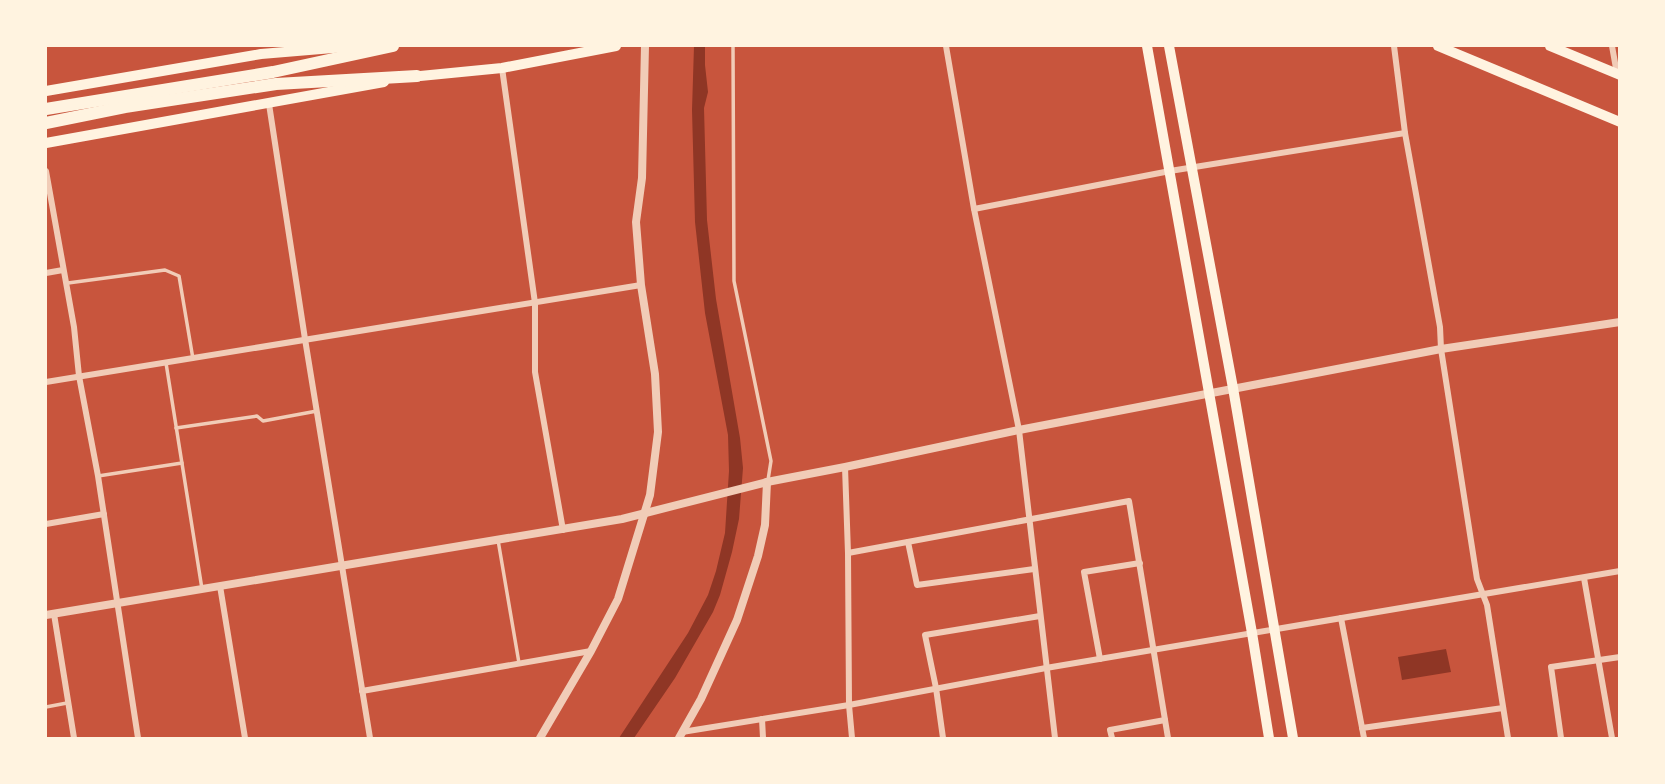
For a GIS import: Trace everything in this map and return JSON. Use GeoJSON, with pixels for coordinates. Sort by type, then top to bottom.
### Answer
{"type":"FeatureCollection","features":[{"type":"Feature","properties":{"kind":"highway"},"geometry":{"type":"LineString","coordinates":[[46,109],[273,72],[393,46]]}},
{"type":"Feature","properties":{"kind":"highway"},"geometry":{"type":"LineString","coordinates":[[46,123],[125,107],[276,84],[417,76]]}},
{"type":"Feature","properties":{"kind":"main road"},"geometry":{"type":"LineString","coordinates":[[46,91],[260,50],[357,46]]}},
{"type":"Feature","properties":{"kind":"main road"},"geometry":{"type":"LineString","coordinates":[[46,143],[417,76],[502,68],[616,46]]}},
{"type":"Feature","properties":{"kind":"main road"},"geometry":{"type":"LineString","coordinates":[[1147,46],[1269,738]]}},
{"type":"Feature","properties":{"kind":"main road"},"geometry":{"type":"LineString","coordinates":[[1169,46],[1233,388],[1293,738]]}},
{"type":"Feature","properties":{"kind":"main road"},"geometry":{"type":"LineString","coordinates":[[1438,46],[1619,122]]}},
{"type":"Feature","properties":{"kind":"main road"},"geometry":{"type":"LineString","coordinates":[[1550,46],[1618,74]]}},
{"type":"Feature","properties":{"kind":"street"},"geometry":{"type":"LineString","coordinates":[[540,738],[618,599],[650,495],[659,432],[655,373],[641,285],[636,222],[642,178],[645,46]]}},
{"type":"Feature","properties":{"kind":"street"},"geometry":{"type":"LineString","coordinates":[[946,46],[974,209],[1019,430],[1055,738]]}},
{"type":"Feature","properties":{"kind":"street"},"geometry":{"type":"LineString","coordinates":[[1394,46],[1405,133],[1440,327],[1441,349],[1477,579],[1487,604],[1508,738]]}},
{"type":"Feature","properties":{"kind":"street"},"geometry":{"type":"LineString","coordinates":[[1612,46],[1618,74]]}},
{"type":"Feature","properties":{"kind":"street"},"geometry":{"type":"LineString","coordinates":[[502,68],[535,303],[535,372],[563,530]]}},
{"type":"Feature","properties":{"kind":"street"},"geometry":{"type":"LineString","coordinates":[[269,104],[370,738]]}},
{"type":"Feature","properties":{"kind":"street"},"geometry":{"type":"LineString","coordinates":[[974,209],[1170,171],[1405,133]]}},
{"type":"Feature","properties":{"kind":"street"},"geometry":{"type":"LineString","coordinates":[[46,171],[74,327],[79,376],[99,475],[138,738]]}},
{"type":"Feature","properties":{"kind":"street"},"geometry":{"type":"LineString","coordinates":[[46,273],[63,270]]}},
{"type":"Feature","properties":{"kind":"street"},"geometry":{"type":"LineString","coordinates":[[46,382],[641,285]]}},
{"type":"Feature","properties":{"kind":"street"},"geometry":{"type":"LineString","coordinates":[[74,738],[50,614],[563,530],[645,514],[767,482],[1019,430],[1441,349],[1619,322]]}},
{"type":"Feature","properties":{"kind":"street"},"geometry":{"type":"LineString","coordinates":[[845,467],[849,705],[852,738]]}},
{"type":"Feature","properties":{"kind":"street"},"geometry":{"type":"LineString","coordinates":[[681,735],[737,620],[758,556],[765,524],[767,482]]}},
{"type":"Feature","properties":{"kind":"street"},"geometry":{"type":"LineString","coordinates":[[848,553],[1129,501],[1168,738]]}},
{"type":"Feature","properties":{"kind":"street"},"geometry":{"type":"LineString","coordinates":[[46,522],[104,514]]}},
{"type":"Feature","properties":{"kind":"street"},"geometry":{"type":"LineString","coordinates":[[908,542],[917,585],[1034,569]]}},
{"type":"Feature","properties":{"kind":"street"},"geometry":{"type":"LineString","coordinates":[[1100,659],[1084,572],[1140,563]]}},
{"type":"Feature","properties":{"kind":"street"},"geometry":{"type":"LineString","coordinates":[[681,735],[1154,649],[1619,571]]}},
{"type":"Feature","properties":{"kind":"street"},"geometry":{"type":"LineString","coordinates":[[1584,578],[1598,660],[1616,738]]}},
{"type":"Feature","properties":{"kind":"street"},"geometry":{"type":"LineString","coordinates":[[220,586],[245,738]]}},
{"type":"Feature","properties":{"kind":"street"},"geometry":{"type":"LineString","coordinates":[[943,738],[925,635],[1040,616]]}},
{"type":"Feature","properties":{"kind":"street"},"geometry":{"type":"LineString","coordinates":[[1341,618],[1364,738]]}},
{"type":"Feature","properties":{"kind":"street"},"geometry":{"type":"LineString","coordinates":[[362,691],[591,651]]}},
{"type":"Feature","properties":{"kind":"street"},"geometry":{"type":"LineString","coordinates":[[1561,738],[1551,667],[1619,657]]}},
{"type":"Feature","properties":{"kind":"street"},"geometry":{"type":"LineString","coordinates":[[1362,728],[1503,708]]}},
{"type":"Feature","properties":{"kind":"street"},"geometry":{"type":"LineString","coordinates":[[762,719],[763,738]]}},
{"type":"Feature","properties":{"kind":"street"},"geometry":{"type":"LineString","coordinates":[[1111,738],[1110,730],[1166,720]]}},
{"type":"Feature","properties":{"kind":"lane"},"geometry":{"type":"LineString","coordinates":[[733,46],[734,281],[772,461],[767,482]]}},
{"type":"Feature","properties":{"kind":"lane"},"geometry":{"type":"LineString","coordinates":[[65,284],[165,270],[179,276],[193,359]]}},
{"type":"Feature","properties":{"kind":"lane"},"geometry":{"type":"LineString","coordinates":[[166,363],[202,589]]}},
{"type":"Feature","properties":{"kind":"lane"},"geometry":{"type":"LineString","coordinates":[[176,428],[257,416],[263,421],[317,411]]}},
{"type":"Feature","properties":{"kind":"lane"},"geometry":{"type":"LineString","coordinates":[[99,475],[182,463]]}},
{"type":"Feature","properties":{"kind":"lane"},"geometry":{"type":"LineString","coordinates":[[498,540],[519,664]]}},
{"type":"Feature","properties":{"kind":"lane"},"geometry":{"type":"LineString","coordinates":[[46,707],[69,703]]}},
{"type":"Feature","properties":{"kind":"shaded area"},"geometry":{"type":"Polygon","coordinates":[[[694,46],[705,46],[708,92],[704,108],[707,220],[716,299],[740,438],[743,468],[739,519],[720,595],[713,612],[675,678],[634,738],[619,738],[688,633],[708,595],[725,533],[729,471],[728,435],[705,313],[695,222],[692,110],[694,46]]]}},
{"type":"Feature","properties":{"kind":"shaded area"},"geometry":{"type":"Polygon","coordinates":[[[1446,649],[1451,672],[1402,680],[1398,657],[1446,649]]]}}]}
